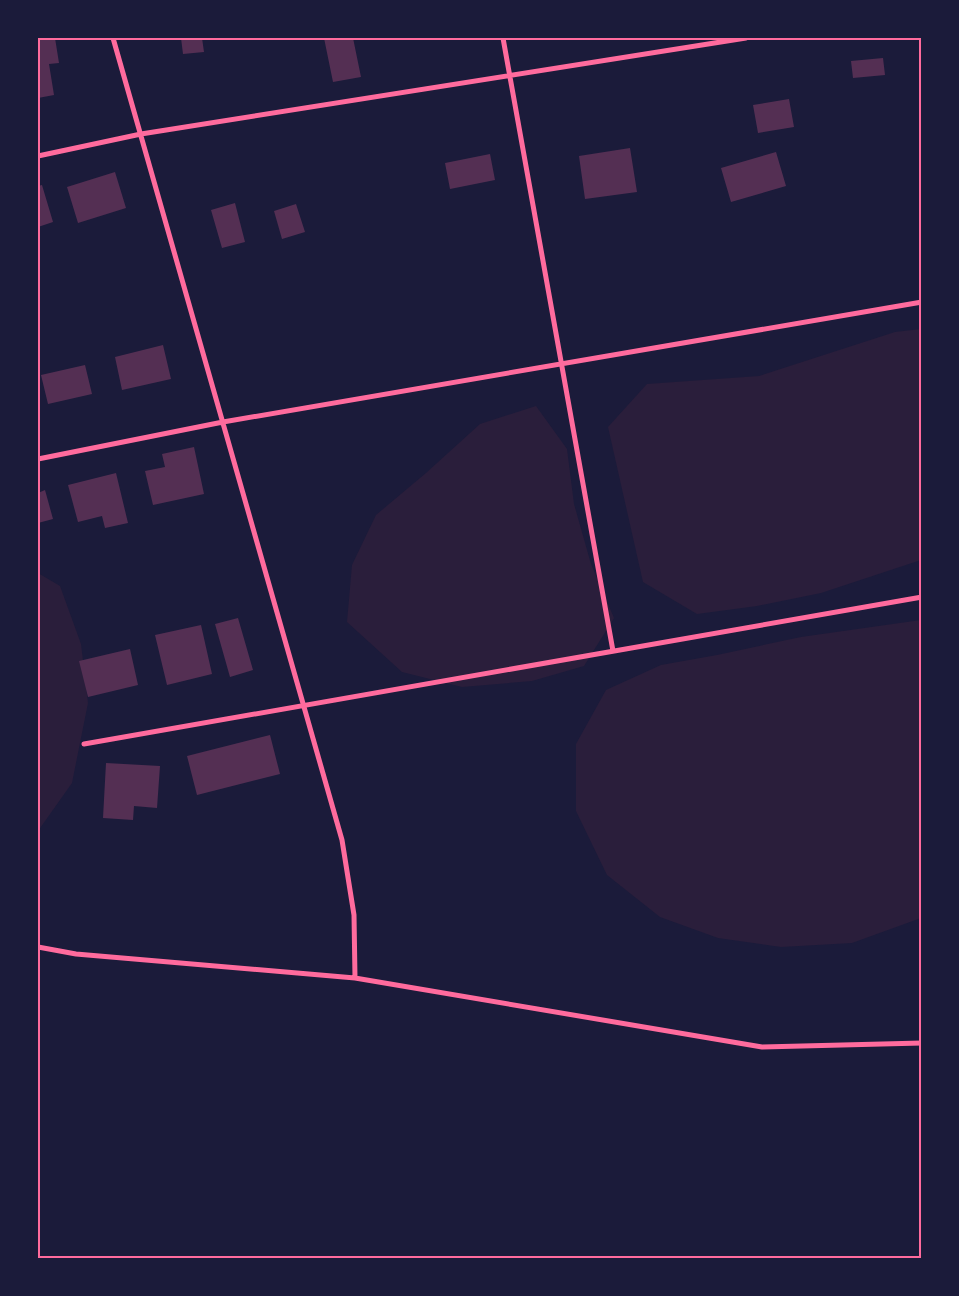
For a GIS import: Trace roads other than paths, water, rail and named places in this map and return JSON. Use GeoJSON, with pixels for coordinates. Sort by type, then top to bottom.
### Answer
{"type":"FeatureCollection","features":[{"type":"Feature","properties":{"kind":"street"},"geometry":{"type":"LineString","coordinates":[[113,38],[342,840],[354,915],[355,978]]}},
{"type":"Feature","properties":{"kind":"street"},"geometry":{"type":"LineString","coordinates":[[503,38],[613,651]]}},
{"type":"Feature","properties":{"kind":"street"},"geometry":{"type":"LineString","coordinates":[[38,156],[141,134],[746,38]]}},
{"type":"Feature","properties":{"kind":"street"},"geometry":{"type":"LineString","coordinates":[[38,459],[223,422],[922,302]]}},
{"type":"Feature","properties":{"kind":"street"},"geometry":{"type":"LineString","coordinates":[[84,744],[922,597]]}},
{"type":"Feature","properties":{"kind":"street"},"geometry":{"type":"LineString","coordinates":[[38,947],[76,954],[355,978],[762,1047],[922,1043]]}}]}
